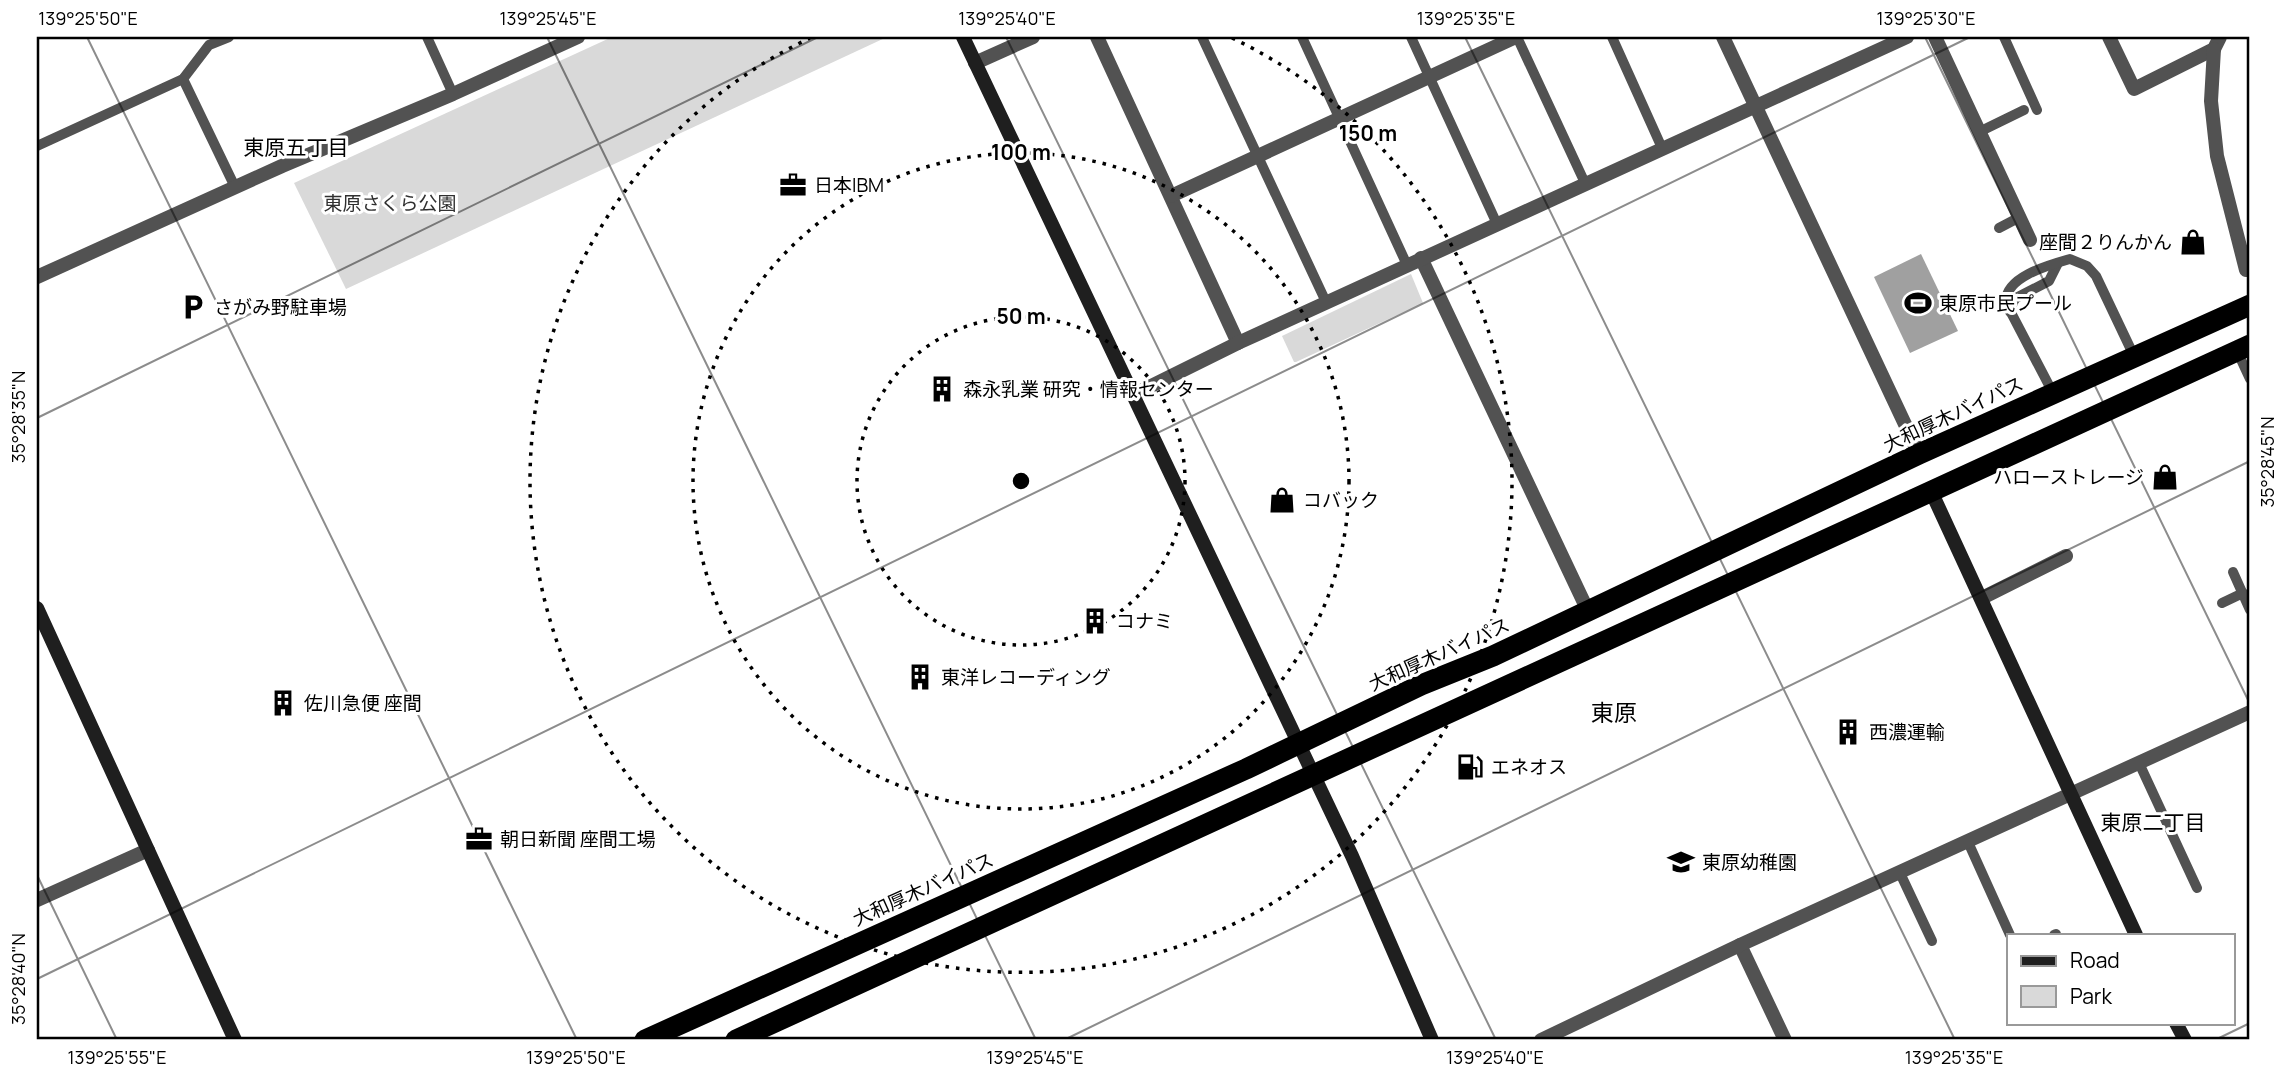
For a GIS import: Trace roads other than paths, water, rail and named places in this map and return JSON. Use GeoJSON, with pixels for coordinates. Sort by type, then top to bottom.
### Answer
{"type":"FeatureCollection","features":[{"type":"Feature","properties":{"kind":"highway","name":"大和厚木バイパス"},"geometry":{"type":"LineString","coordinates":[[645,1040],[1298,744],[1421,685],[1493,656],[1919,454],[2250,305]]}},
{"type":"Feature","properties":{"kind":"highway"},"geometry":{"type":"LineString","coordinates":[[736,1040],[2244,348]]}},
{"type":"Feature","properties":{"kind":"street"},"geometry":{"type":"LineString","coordinates":[[37,277],[578,37]]}},
{"type":"Feature","properties":{"kind":"street"},"geometry":{"type":"LineString","coordinates":[[963,37],[1352,856],[1432,1040]]}},
{"type":"Feature","properties":{"kind":"street"},"geometry":{"type":"LineString","coordinates":[[975,63],[1033,37]]}},
{"type":"Feature","properties":{"kind":"street"},"geometry":{"type":"LineString","coordinates":[[1097,37],[1238,342]]}},
{"type":"Feature","properties":{"kind":"street"},"geometry":{"type":"LineString","coordinates":[[1171,196],[1517,37]]}},
{"type":"Feature","properties":{"kind":"street"},"geometry":{"type":"LineString","coordinates":[[1723,37],[1919,454]]}},
{"type":"Feature","properties":{"kind":"street"},"geometry":{"type":"LineString","coordinates":[[1935,37],[2030,240]]}},
{"type":"Feature","properties":{"kind":"street"},"geometry":{"type":"LineString","coordinates":[[2109,37],[2134,89],[2217,43]]}},
{"type":"Feature","properties":{"kind":"street"},"geometry":{"type":"LineString","coordinates":[[1133,395],[1238,342],[1742,111],[1756,107],[1901,38]]}},
{"type":"Feature","properties":{"kind":"street"},"geometry":{"type":"LineString","coordinates":[[2217,43],[2211,101],[2217,156],[2246,271],[2250,268]]}},
{"type":"Feature","properties":{"kind":"street"},"geometry":{"type":"LineString","coordinates":[[1421,258],[1588,611]]}},
{"type":"Feature","properties":{"kind":"street"},"geometry":{"type":"LineString","coordinates":[[1931,491],[2136,934]]}},
{"type":"Feature","properties":{"kind":"street"},"geometry":{"type":"LineString","coordinates":[[1982,598],[2066,556]]}},
{"type":"Feature","properties":{"kind":"street"},"geometry":{"type":"LineString","coordinates":[[37,608],[235,1040]]}},
{"type":"Feature","properties":{"kind":"street"},"geometry":{"type":"LineString","coordinates":[[1541,1040],[1740,945],[2250,712]]}},
{"type":"Feature","properties":{"kind":"street"},"geometry":{"type":"LineString","coordinates":[[37,900],[148,849]]}},
{"type":"Feature","properties":{"kind":"street"},"geometry":{"type":"LineString","coordinates":[[1740,945],[1785,1040]]}},
{"type":"Feature","properties":{"kind":"street"},"geometry":{"type":"LineString","coordinates":[[2177,1024],[2185,1040]]}},
{"type":"Feature","properties":{"kind":"lane"},"geometry":{"type":"LineString","coordinates":[[37,146],[183,79],[207,41],[229,37]]}},
{"type":"Feature","properties":{"kind":"lane"},"geometry":{"type":"LineString","coordinates":[[427,37],[453,94]]}},
{"type":"Feature","properties":{"kind":"lane"},"geometry":{"type":"LineString","coordinates":[[1202,37],[1326,302]]}},
{"type":"Feature","properties":{"kind":"lane"},"geometry":{"type":"LineString","coordinates":[[1302,37],[1407,265]]}},
{"type":"Feature","properties":{"kind":"lane"},"geometry":{"type":"LineString","coordinates":[[1411,37],[1497,223]]}},
{"type":"Feature","properties":{"kind":"lane"},"geometry":{"type":"LineString","coordinates":[[1517,37],[1585,183]]}},
{"type":"Feature","properties":{"kind":"lane"},"geometry":{"type":"LineString","coordinates":[[1612,37],[1662,148]]}},
{"type":"Feature","properties":{"kind":"lane"},"geometry":{"type":"LineString","coordinates":[[2004,37],[2037,110]]}},
{"type":"Feature","properties":{"kind":"lane"},"geometry":{"type":"LineString","coordinates":[[183,79],[235,187]]}},
{"type":"Feature","properties":{"kind":"lane"},"geometry":{"type":"LineString","coordinates":[[1981,131],[2024,110]]}},
{"type":"Feature","properties":{"kind":"lane"},"geometry":{"type":"LineString","coordinates":[[1999,228],[2020,217]]}},
{"type":"Feature","properties":{"kind":"lane"},"geometry":{"type":"LineString","coordinates":[[2053,394],[2011,312],[2006,297],[2011,284],[2058,263],[2075,260],[2092,271],[2134,356]]}},
{"type":"Feature","properties":{"kind":"lane"},"geometry":{"type":"LineString","coordinates":[[2244,348],[2250,379]]}},
{"type":"Feature","properties":{"kind":"lane"},"geometry":{"type":"LineString","coordinates":[[2233,572],[2250,610]]}},
{"type":"Feature","properties":{"kind":"lane"},"geometry":{"type":"LineString","coordinates":[[2222,603],[2242,593]]}},
{"type":"Feature","properties":{"kind":"lane"},"geometry":{"type":"LineString","coordinates":[[2139,763],[2197,888]]}},
{"type":"Feature","properties":{"kind":"lane"},"geometry":{"type":"LineString","coordinates":[[1968,842],[2010,934]]}},
{"type":"Feature","properties":{"kind":"lane"},"geometry":{"type":"LineString","coordinates":[[1900,873],[1932,941]]}},
{"type":"Feature","properties":{"kind":"place","name":"日本IBM"},"geometry":{"type":"Point","coordinates":[793,185]}},
{"type":"Feature","properties":{"kind":"place","name":"座間２りんかん"},"geometry":{"type":"Point","coordinates":[2193,242]}},
{"type":"Feature","properties":{"kind":"place","name":"東原市民プール"},"geometry":{"type":"Point","coordinates":[1918,303]}},
{"type":"Feature","properties":{"kind":"place","name":"さがみ野駐車場"},"geometry":{"type":"Point","coordinates":[193,307]}},
{"type":"Feature","properties":{"kind":"place","name":"森永乳業 研究・情報センター"},"geometry":{"type":"Point","coordinates":[942,389]}},
{"type":"Feature","properties":{"kind":"place","name":"ハローストレージ"},"geometry":{"type":"Point","coordinates":[2165,477]}},
{"type":"Feature","properties":{"kind":"place","name":"コバック"},"geometry":{"type":"Point","coordinates":[1282,500]}},
{"type":"Feature","properties":{"kind":"place","name":"コナミ"},"geometry":{"type":"Point","coordinates":[1095,621]}},
{"type":"Feature","properties":{"kind":"place","name":"東洋レコーディング"},"geometry":{"type":"Point","coordinates":[920,677]}},
{"type":"Feature","properties":{"kind":"place","name":"佐川急便 座間"},"geometry":{"type":"Point","coordinates":[283,703]}},
{"type":"Feature","properties":{"kind":"place","name":"西濃運輸"},"geometry":{"type":"Point","coordinates":[1848,732]}},
{"type":"Feature","properties":{"kind":"place","name":"エネオス"},"geometry":{"type":"Point","coordinates":[1470,767]}},
{"type":"Feature","properties":{"kind":"place","name":"朝日新聞 座間工場"},"geometry":{"type":"Point","coordinates":[479,839]}},
{"type":"Feature","properties":{"kind":"place","name":"東原幼稚園"},"geometry":{"type":"Point","coordinates":[1681,862]}},
{"type":"Feature","properties":{"kind":"district","name":"東原五丁目"},"geometry":{"type":"Point","coordinates":[296,148]}},
{"type":"Feature","properties":{"kind":"district","name":"東原"},"geometry":{"type":"Point","coordinates":[1614,713]}},
{"type":"Feature","properties":{"kind":"district","name":"東原二丁目"},"geometry":{"type":"Point","coordinates":[2153,823]}},
{"type":"Feature","properties":{"kind":"park label","name":"東原さくら公園"},"geometry":{"type":"Point","coordinates":[390,203]}}]}
